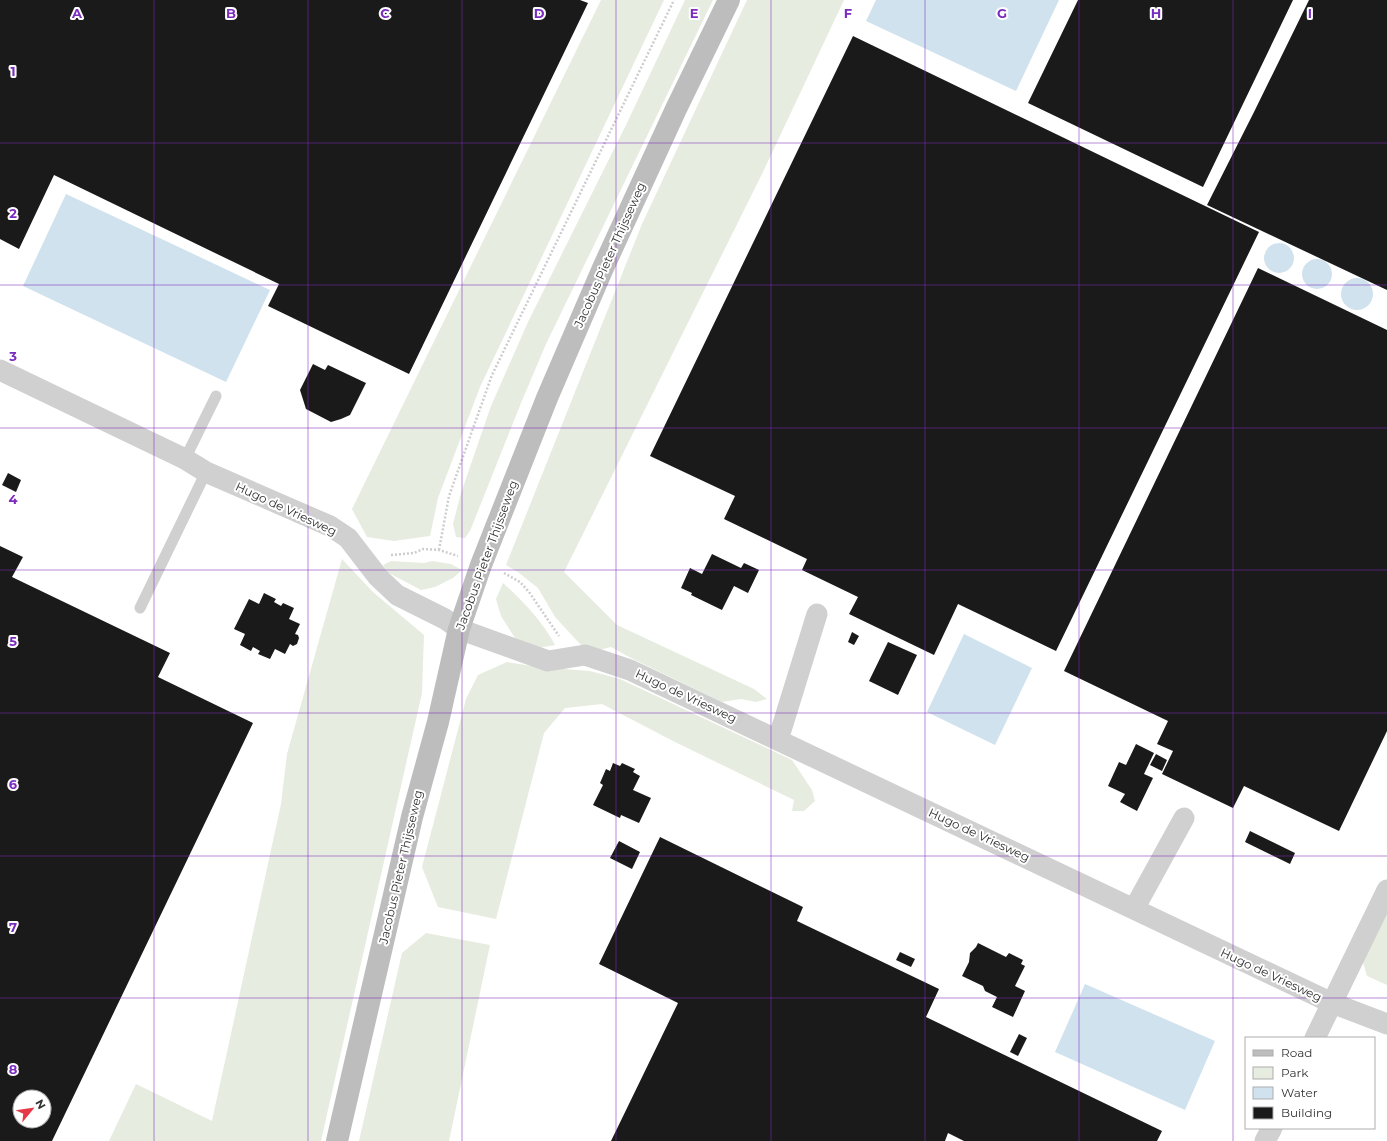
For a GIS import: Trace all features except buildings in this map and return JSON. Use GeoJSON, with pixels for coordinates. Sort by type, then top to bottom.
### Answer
{"type":"FeatureCollection","features":[{"type":"Feature","properties":{"kind":"street","name":"Jacobus Pieter Thijsseweg"},"geometry":{"type":"LineString","coordinates":[[337,1141],[412,817],[438,722],[459,629],[481,564],[550,390],[606,261],[676,109],[729,0]]}},
{"type":"Feature","properties":{"kind":"street","name":"Hugo de Vriesweg"},"geometry":{"type":"LineString","coordinates":[[0,370],[185,459],[206,472],[330,526],[348,538],[378,577],[397,595],[445,619],[459,629],[548,661],[585,655],[630,670],[1332,1003],[1387,1024]]}},
{"type":"Feature","properties":{"kind":"street"},"geometry":{"type":"LineString","coordinates":[[778,740],[817,614]]}},
{"type":"Feature","properties":{"kind":"street"},"geometry":{"type":"LineString","coordinates":[[1134,909],[1184,818]]}},
{"type":"Feature","properties":{"kind":"street"},"geometry":{"type":"LineString","coordinates":[[1315,1037],[1387,890]]}},
{"type":"Feature","properties":{"kind":"street"},"geometry":{"type":"LineString","coordinates":[[1265,1141],[1271,1129]]}},
{"type":"Feature","properties":{"kind":"lane"},"geometry":{"type":"LineString","coordinates":[[185,459],[216,396]]}},
{"type":"Feature","properties":{"kind":"lane"},"geometry":{"type":"LineString","coordinates":[[140,608],[206,472]]}},
{"type":"Feature","properties":{"kind":"path"},"geometry":{"type":"LineString","coordinates":[[439,550],[449,496],[492,375],[674,0]]}},
{"type":"Feature","properties":{"kind":"green space"},"geometry":{"type":"Polygon","coordinates":[[[601,0],[664,0],[480,387],[438,498],[430,536],[394,541],[367,537],[352,509],[601,0]]]}},
{"type":"Feature","properties":{"kind":"green space"},"geometry":{"type":"Polygon","coordinates":[[[685,0],[713,0],[546,344],[470,531],[465,538],[456,537],[453,524],[461,493],[491,406],[528,322],[626,125],[685,0]]]}},
{"type":"Feature","properties":{"kind":"green space"},"geometry":{"type":"Polygon","coordinates":[[[747,0],[844,0],[761,176],[564,572],[617,625],[754,689],[767,699],[756,702],[741,699],[722,702],[611,647],[599,650],[581,645],[555,617],[538,588],[518,572],[506,565],[642,224],[747,0]]]}},
{"type":"Feature","properties":{"kind":"green space"},"geometry":{"type":"Polygon","coordinates":[[[342,559],[373,592],[424,635],[422,693],[321,1141],[109,1141],[136,1084],[212,1121],[281,804],[287,754],[342,559]]]}},
{"type":"Feature","properties":{"kind":"green space"},"geometry":{"type":"Polygon","coordinates":[[[391,561],[424,563],[432,561],[451,564],[462,570],[453,578],[435,587],[421,590],[387,572],[383,565],[391,561]]]}},
{"type":"Feature","properties":{"kind":"green space"},"geometry":{"type":"Polygon","coordinates":[[[503,583],[532,612],[555,645],[538,648],[515,638],[501,616],[496,599],[503,583]]]}},
{"type":"Feature","properties":{"kind":"green space"},"geometry":{"type":"Polygon","coordinates":[[[507,662],[538,667],[590,671],[620,679],[792,760],[812,790],[815,801],[804,811],[792,811],[794,800],[673,741],[602,704],[565,708],[544,733],[496,919],[438,907],[422,867],[466,699],[478,675],[507,662]]]}},
{"type":"Feature","properties":{"kind":"green space"},"geometry":{"type":"Polygon","coordinates":[[[1387,911],[1387,985],[1367,976],[1363,962],[1387,911]]]}},
{"type":"Feature","properties":{"kind":"green space"},"geometry":{"type":"Polygon","coordinates":[[[426,933],[490,945],[449,1141],[359,1141],[402,953],[426,933]]]}},
{"type":"Feature","properties":{"kind":"water"},"geometry":{"type":"Polygon","coordinates":[[[876,0],[1059,0],[1016,91],[866,21],[876,0]]]}},
{"type":"Feature","properties":{"kind":"water"},"geometry":{"type":"Polygon","coordinates":[[[66,194],[270,290],[226,382],[23,286],[66,194]]]}},
{"type":"Feature","properties":{"kind":"water"},"geometry":{"type":"Polygon","coordinates":[[[1279,243],[1290,247],[1294,258],[1290,269],[1279,273],[1268,269],[1264,258],[1268,247],[1279,243]]]}},
{"type":"Feature","properties":{"kind":"water"},"geometry":{"type":"Polygon","coordinates":[[[1317,259],[1327,264],[1332,274],[1327,284],[1317,289],[1307,284],[1302,274],[1307,264],[1317,259]]]}},
{"type":"Feature","properties":{"kind":"water"},"geometry":{"type":"Polygon","coordinates":[[[1357,278],[1363,279],[1370,285],[1373,294],[1372,300],[1366,307],[1357,310],[1351,309],[1344,303],[1341,294],[1342,288],[1348,281],[1357,278]]]}},
{"type":"Feature","properties":{"kind":"water"},"geometry":{"type":"Polygon","coordinates":[[[964,634],[1032,668],[995,745],[927,712],[964,634]]]}},
{"type":"Feature","properties":{"kind":"water"},"geometry":{"type":"Polygon","coordinates":[[[1085,984],[1215,1041],[1185,1110],[1055,1052],[1085,984]]]}}]}
